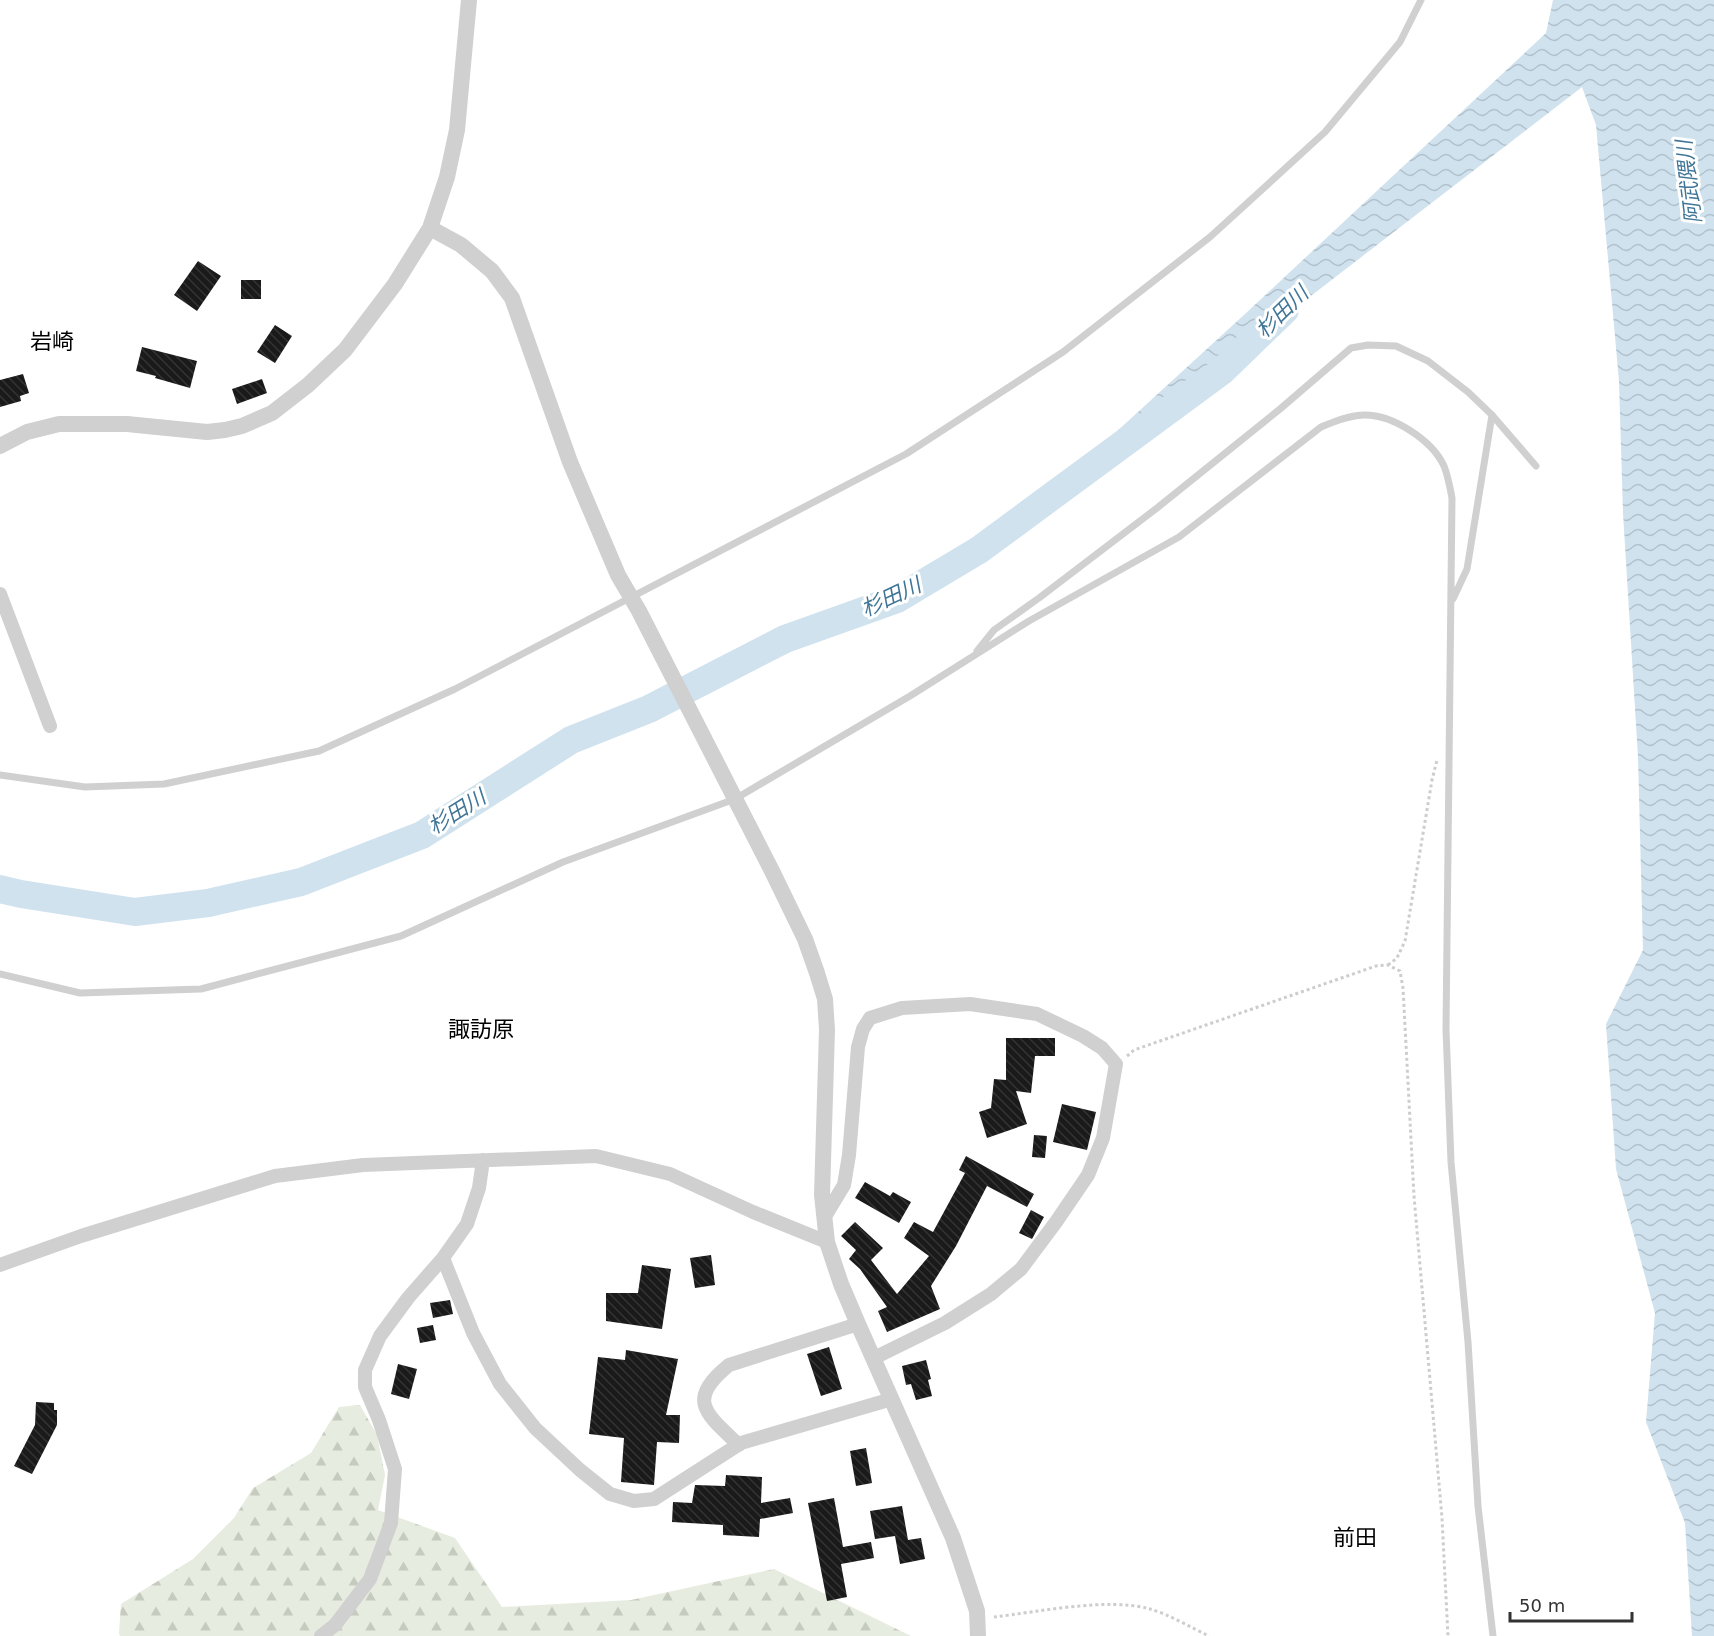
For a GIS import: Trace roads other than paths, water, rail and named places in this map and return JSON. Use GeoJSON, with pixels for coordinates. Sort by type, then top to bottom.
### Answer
{"type":"FeatureCollection","features":[{"type":"Feature","properties":{"kind":"street"},"geometry":{"type":"LineString","coordinates":[[0,446],[27,432],[59,424],[127,424],[207,432],[242,426],[272,413],[308,385],[345,350],[395,284],[430,228],[447,177],[457,130],[469,0]]}},
{"type":"Feature","properties":{"kind":"street"},"geometry":{"type":"LineString","coordinates":[[430,228],[461,245],[492,270],[512,298],[570,462],[618,574],[805,939],[825,999],[827,1030],[822,1195],[827,1242],[858,1324],[953,1538],[971,1591],[978,1636]]}},
{"type":"Feature","properties":{"kind":"street"},"geometry":{"type":"LineString","coordinates":[[0,594],[50,726]]}},
{"type":"Feature","properties":{"kind":"street"},"geometry":{"type":"LineString","coordinates":[[824,1218],[844,1185],[849,1155],[858,1047],[863,1029],[870,1018],[902,1008],[970,1004],[1037,1014],[1083,1036],[1102,1048],[1116,1064],[1102,1138],[1088,1175],[1021,1269],[991,1294],[945,1323],[874,1358]]}},
{"type":"Feature","properties":{"kind":"street"},"geometry":{"type":"LineString","coordinates":[[0,1265],[81,1236],[275,1176],[363,1166],[596,1156],[670,1173],[753,1212],[827,1242]]}},
{"type":"Feature","properties":{"kind":"street"},"geometry":{"type":"LineString","coordinates":[[321,1636],[335,1625],[370,1579],[391,1523],[395,1469],[379,1420],[365,1387],[365,1370],[380,1336],[408,1298],[443,1258],[467,1224],[479,1188],[483,1160]]}},
{"type":"Feature","properties":{"kind":"street"},"geometry":{"type":"LineString","coordinates":[[443,1258],[473,1333],[500,1384],[535,1428],[580,1470],[610,1494],[634,1501],[654,1499],[739,1444],[892,1399]]}},
{"type":"Feature","properties":{"kind":"street"},"geometry":{"type":"LineString","coordinates":[[739,1444],[717,1424],[705,1408],[703,1395],[712,1379],[729,1365],[858,1324]]}},
{"type":"Feature","properties":{"kind":"lane"},"geometry":{"type":"LineString","coordinates":[[0,775],[85,787],[164,784],[319,751],[635,604],[906,454],[1063,352],[1210,237],[1325,132],[1400,42],[1421,0]]}},
{"type":"Feature","properties":{"kind":"lane"},"geometry":{"type":"LineString","coordinates":[[974,656],[994,630],[1157,508],[1280,409],[1351,348],[1368,345],[1396,346],[1428,362],[1468,392],[1492,415],[1536,466]]}},
{"type":"Feature","properties":{"kind":"lane"},"geometry":{"type":"LineString","coordinates":[[0,974],[80,993],[201,989],[401,936],[563,862],[735,799],[910,696],[1029,621],[1179,537],[1321,427],[1340,419],[1366,415],[1390,419],[1414,432],[1433,451],[1444,466],[1452,498],[1446,1029],[1451,1162],[1468,1342],[1478,1506],[1493,1636]]}},
{"type":"Feature","properties":{"kind":"lane"},"geometry":{"type":"LineString","coordinates":[[1451,602],[1467,569],[1492,415]]}},
{"type":"Feature","properties":{"kind":"water","name":"阿武隈川"},"geometry":{"type":"Polygon","coordinates":[[[1553,0],[1714,0],[1714,1636],[1692,1636],[1685,1523],[1646,1422],[1655,1313],[1616,1169],[1606,1024],[1643,950],[1638,757],[1623,513],[1619,381],[1596,125],[1582,87],[1020,520],[1546,33],[1553,0]]]}},
{"type":"Feature","properties":{"kind":"waterway","name":"杉田川"},"geometry":{"type":"LineString","coordinates":[[0,889],[135,912],[208,903],[301,882],[422,835],[571,740],[649,709],[785,639],[897,599],[979,550],[1222,371],[1285,310]]}},
{"type":"Feature","properties":{"kind":"district","name":"岩崎"},"geometry":{"type":"Point","coordinates":[52,341]}},
{"type":"Feature","properties":{"kind":"district","name":"諏訪原"},"geometry":{"type":"Point","coordinates":[481,1029]}},
{"type":"Feature","properties":{"kind":"district","name":"前田"},"geometry":{"type":"Point","coordinates":[1355,1537]}}]}
